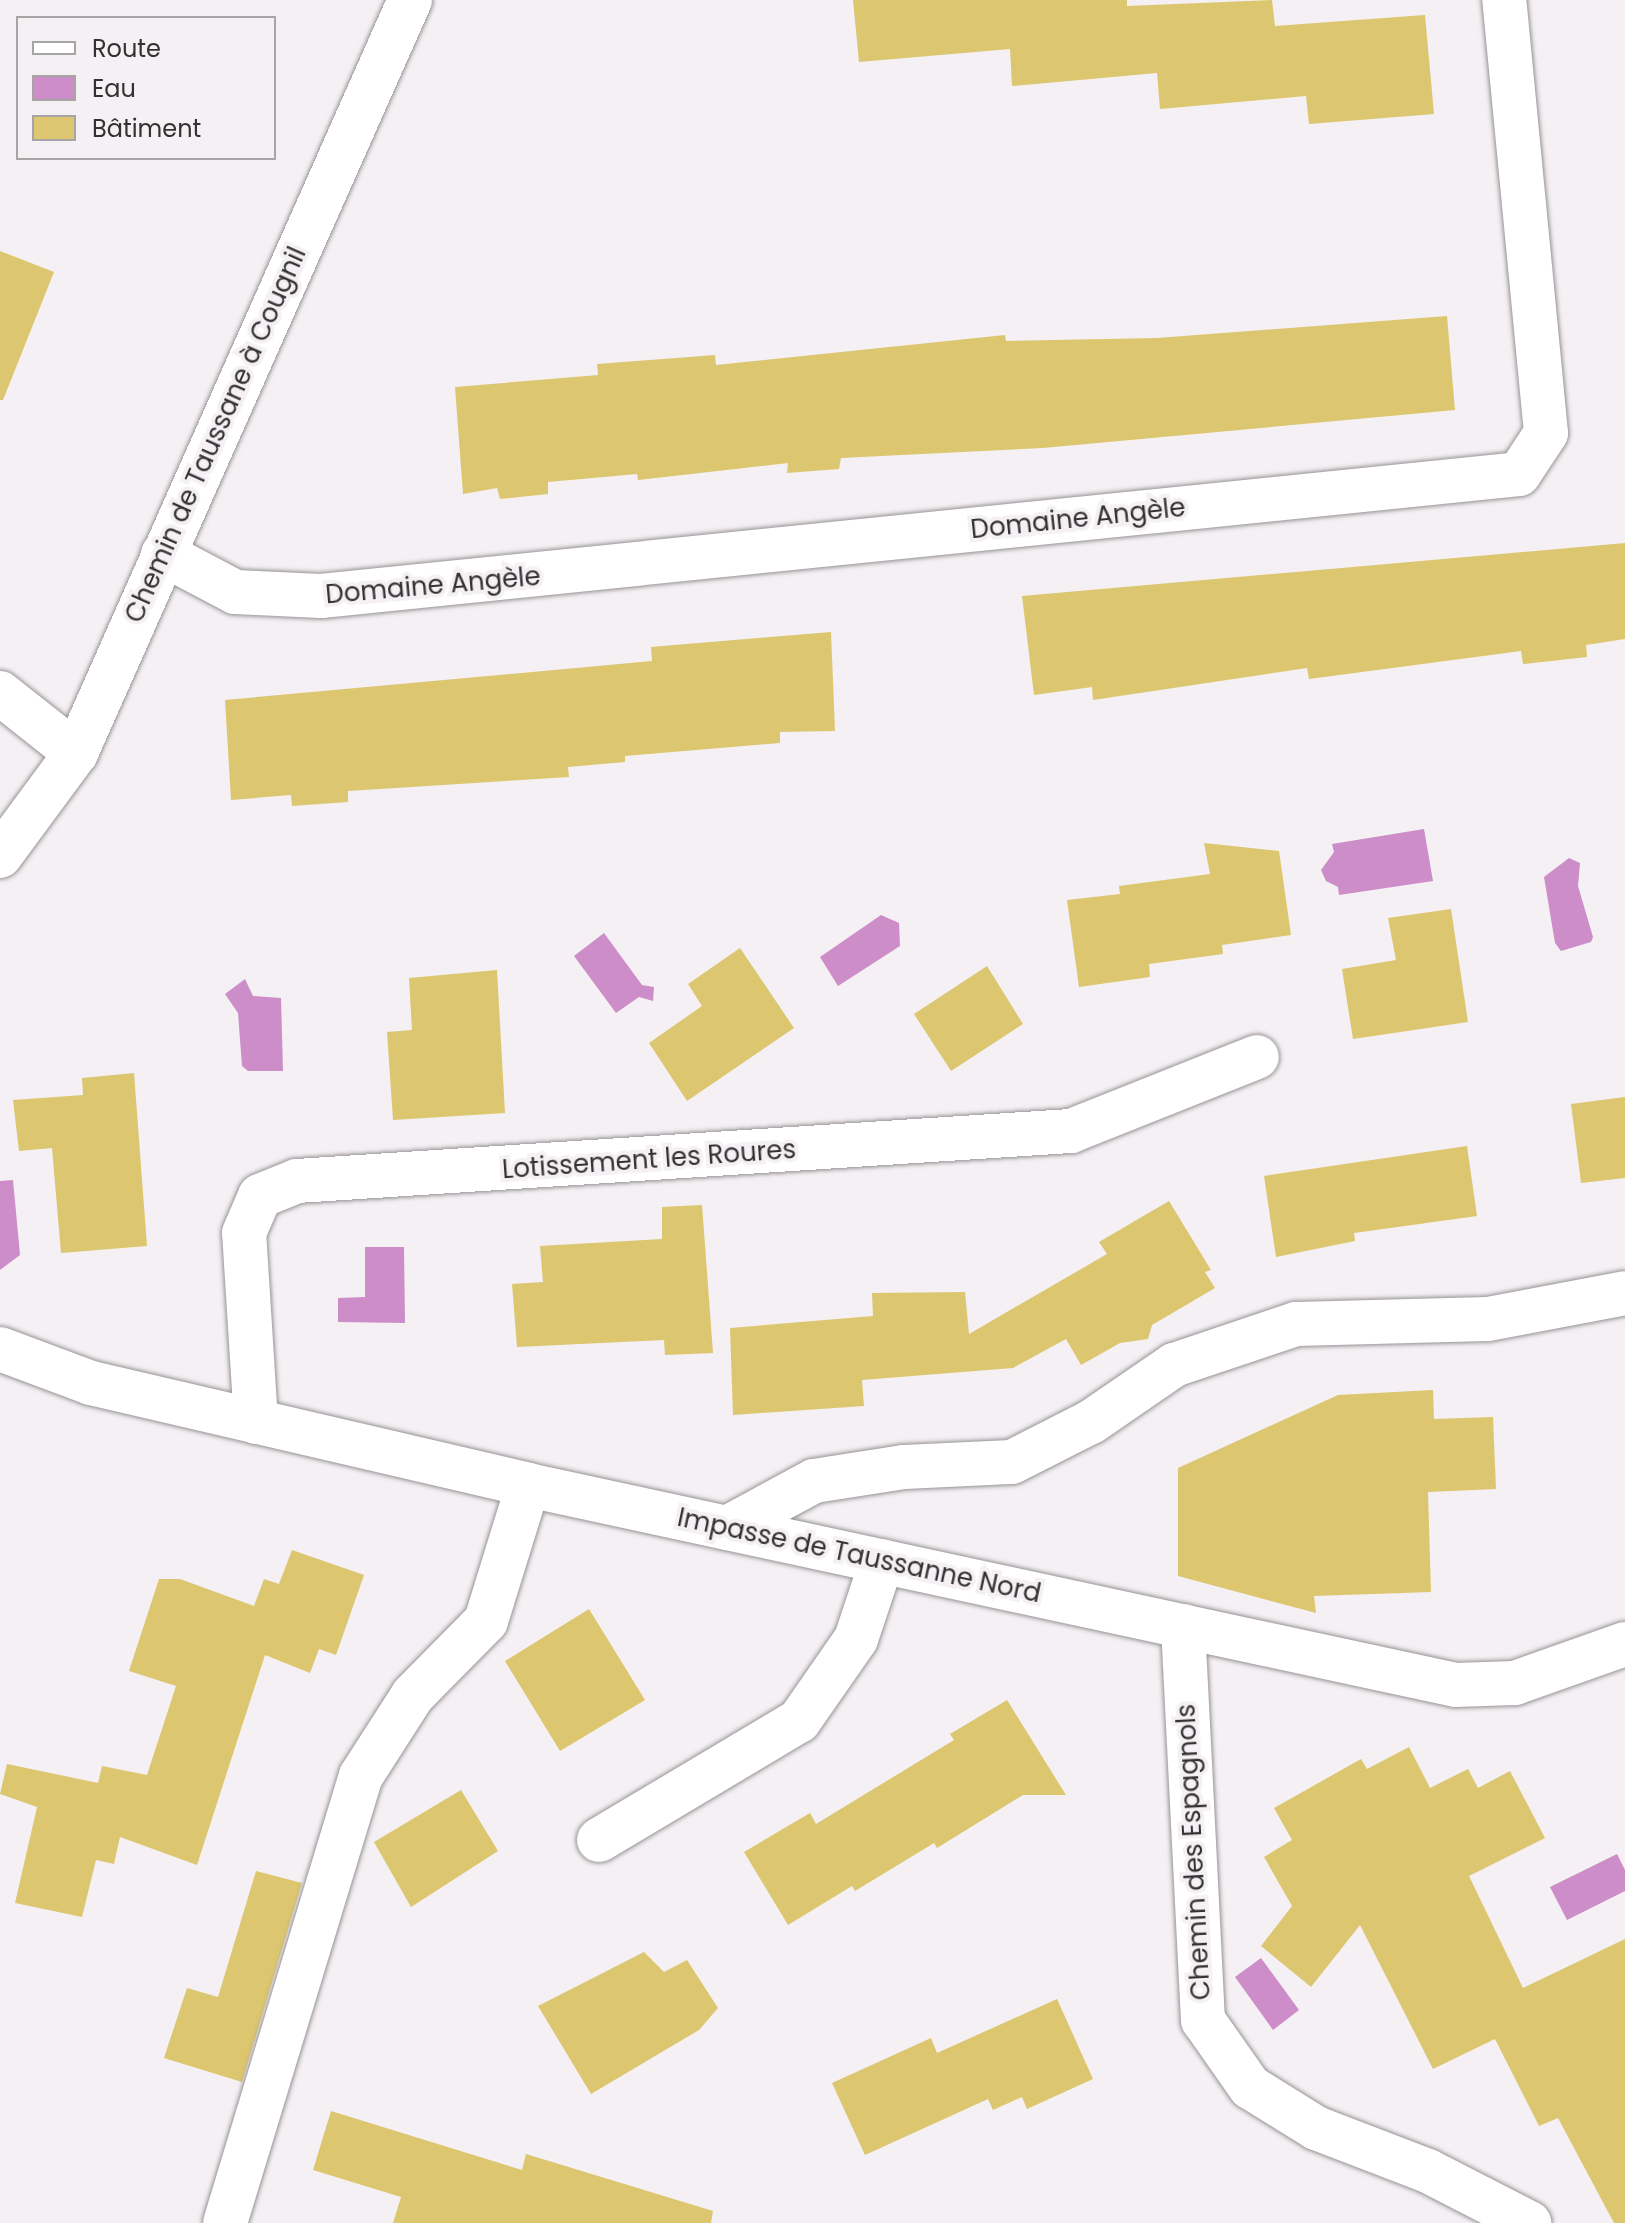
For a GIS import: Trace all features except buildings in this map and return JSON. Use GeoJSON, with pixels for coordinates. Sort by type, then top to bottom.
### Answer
{"type":"FeatureCollection","features":[{"type":"Feature","properties":{"kind":"street","name":"Chemin de Taussane à Cougnil"},"geometry":{"type":"LineString","coordinates":[[0,856],[76,753],[410,0]]}},
{"type":"Feature","properties":{"kind":"street","name":"Domaine Angèle"},"geometry":{"type":"LineString","coordinates":[[163,554],[235,592],[321,596],[1519,474],[1546,433],[1504,0]]}},
{"type":"Feature","properties":{"kind":"street"},"geometry":{"type":"LineString","coordinates":[[0,693],[76,753]]}},
{"type":"Feature","properties":{"kind":"street","name":"Lotissement les Roures"},"geometry":{"type":"LineString","coordinates":[[256,1422],[244,1233],[260,1196],[297,1181],[1071,1131],[1257,1057]]}},
{"type":"Feature","properties":{"kind":"street"},"geometry":{"type":"LineString","coordinates":[[727,1528],[814,1481],[904,1467],[1012,1462],[1091,1422],[1174,1365],[1296,1324],[1488,1319],[1625,1293]]}},
{"type":"Feature","properties":{"kind":"street","name":"Impasse de Taussanne Nord"},"geometry":{"type":"LineString","coordinates":[[0,1349],[91,1383],[528,1485],[1455,1685],[1515,1683],[1625,1644]]}},
{"type":"Feature","properties":{"kind":"street","name":"Impasse de Taussanne Nord"},"geometry":{"type":"LineString","coordinates":[[0,1378],[91,1383]]}},
{"type":"Feature","properties":{"kind":"street"},"geometry":{"type":"LineString","coordinates":[[225,2223],[361,1776],[413,1695],[486,1621],[528,1485]]}},
{"type":"Feature","properties":{"kind":"street"},"geometry":{"type":"LineString","coordinates":[[599,1840],[799,1721],[856,1639],[882,1561]]}},
{"type":"Feature","properties":{"kind":"street","name":"Chemin des Espagnols"},"geometry":{"type":"LineString","coordinates":[[1183,1626],[1203,2020],[1250,2087],[1290,2112],[1316,2128],[1428,2171],[1529,2223]]}},
{"type":"Feature","properties":{"kind":"water"},"geometry":{"type":"Polygon","coordinates":[[[1424,829],[1433,881],[1339,895],[1338,887],[1326,881],[1321,870],[1334,852],[1332,844],[1424,829]]]}},
{"type":"Feature","properties":{"kind":"water"},"geometry":{"type":"Polygon","coordinates":[[[1569,858],[1580,863],[1578,886],[1593,937],[1591,942],[1561,951],[1555,943],[1544,877],[1569,858]]]}},
{"type":"Feature","properties":{"kind":"water"},"geometry":{"type":"Polygon","coordinates":[[[881,915],[899,923],[900,946],[838,986],[820,957],[881,915]]]}},
{"type":"Feature","properties":{"kind":"water"},"geometry":{"type":"Polygon","coordinates":[[[604,933],[642,985],[654,987],[653,1001],[639,997],[616,1013],[574,956],[604,933]]]}},
{"type":"Feature","properties":{"kind":"water"},"geometry":{"type":"Polygon","coordinates":[[[245,979],[253,996],[281,998],[283,1071],[248,1071],[242,1066],[238,1013],[225,994],[245,979]]]}},
{"type":"Feature","properties":{"kind":"water"},"geometry":{"type":"Polygon","coordinates":[[[13,1180],[20,1255],[0,1270],[0,1181],[13,1180]]]}},
{"type":"Feature","properties":{"kind":"water"},"geometry":{"type":"Polygon","coordinates":[[[365,1247],[404,1247],[405,1323],[338,1322],[338,1298],[365,1297],[365,1247]]]}},
{"type":"Feature","properties":{"kind":"water"},"geometry":{"type":"Polygon","coordinates":[[[1617,1854],[1625,1870],[1625,1891],[1567,1920],[1550,1887],[1617,1854]]]}},
{"type":"Feature","properties":{"kind":"water"},"geometry":{"type":"Polygon","coordinates":[[[1261,1958],[1299,2010],[1273,2030],[1235,1977],[1261,1958]]]}}]}
